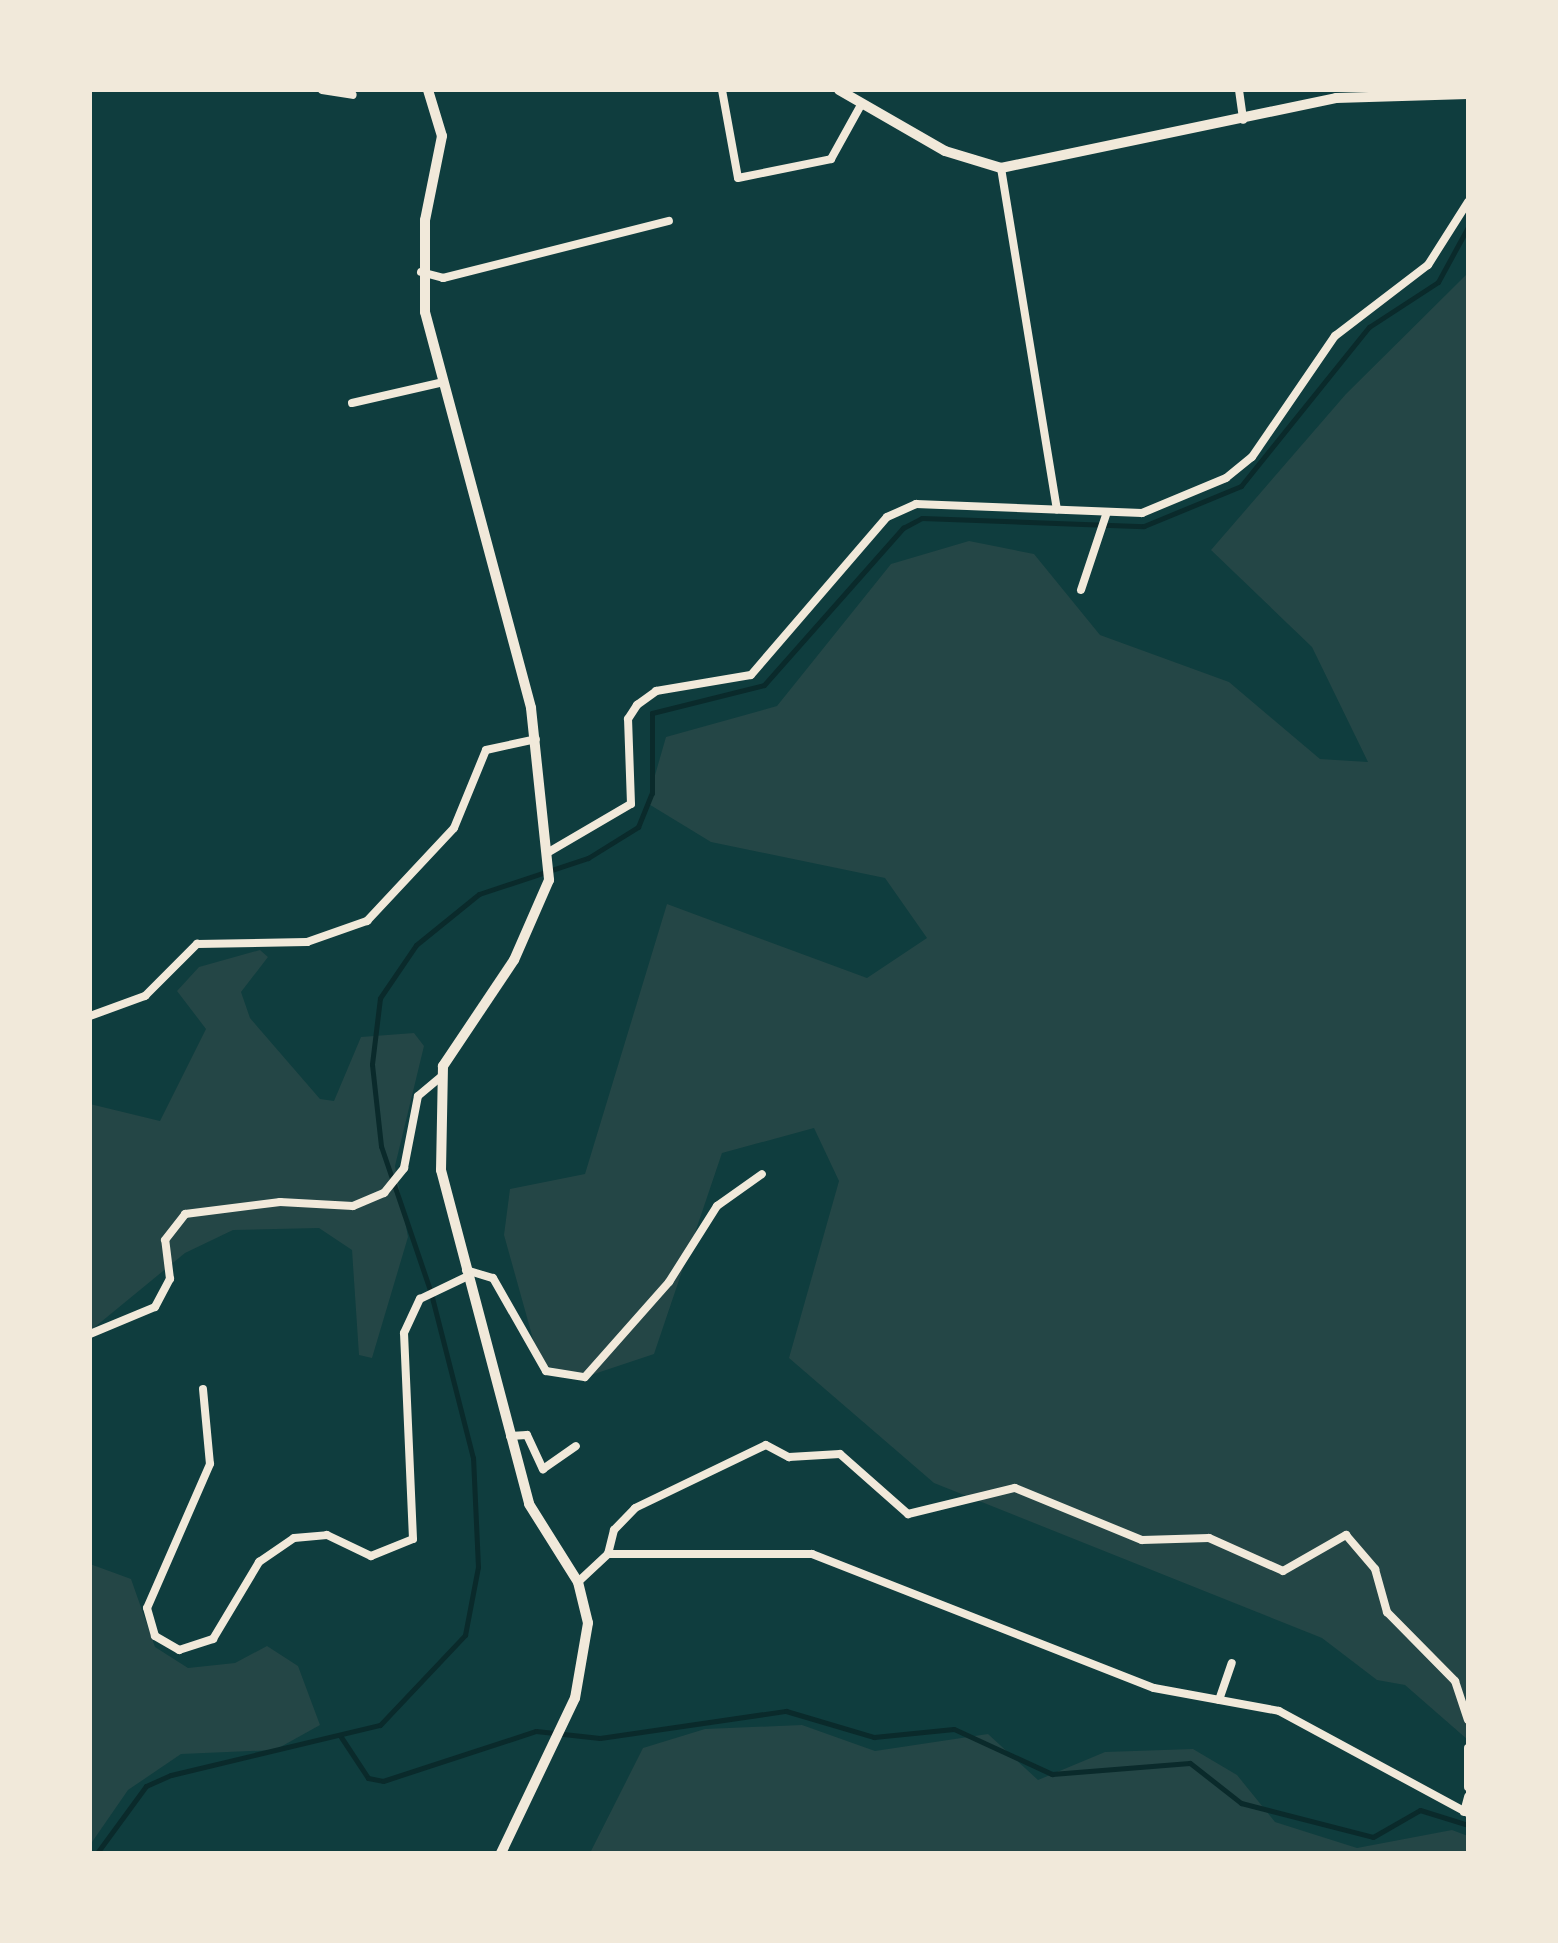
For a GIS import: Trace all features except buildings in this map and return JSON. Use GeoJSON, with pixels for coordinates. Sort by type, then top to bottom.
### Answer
{"type":"FeatureCollection","features":[{"type":"Feature","properties":{"kind":"street"},"geometry":{"type":"LineString","coordinates":[[322,90],[353,95]]}},
{"type":"Feature","properties":{"kind":"street"},"geometry":{"type":"LineString","coordinates":[[428,90],[442,136],[421,272],[444,382],[536,738],[548,859],[548,880],[514,960],[460,1028],[441,1077],[440,1170],[536,1524],[578,1582],[588,1643],[559,1732],[500,1853]]}},
{"type":"Feature","properties":{"kind":"street"},"geometry":{"type":"LineString","coordinates":[[722,90],[738,178],[831,159],[862,103]]}},
{"type":"Feature","properties":{"kind":"street"},"geometry":{"type":"LineString","coordinates":[[839,90],[946,151],[1001,168],[1389,90],[1468,94]]}},
{"type":"Feature","properties":{"kind":"street"},"geometry":{"type":"LineString","coordinates":[[1239,90],[1244,121]]}},
{"type":"Feature","properties":{"kind":"street"},"geometry":{"type":"LineString","coordinates":[[1001,168],[1057,509]]}},
{"type":"Feature","properties":{"kind":"street"},"geometry":{"type":"LineString","coordinates":[[548,859],[631,804],[628,719],[637,704],[656,692],[751,676],[888,517],[916,504],[1107,512],[1160,510],[1252,457],[1335,336],[1428,266],[1468,202]]}},
{"type":"Feature","properties":{"kind":"street"},"geometry":{"type":"LineString","coordinates":[[421,272],[442,278],[668,221]]}},
{"type":"Feature","properties":{"kind":"street"},"geometry":{"type":"LineString","coordinates":[[352,404],[444,382]]}},
{"type":"Feature","properties":{"kind":"street"},"geometry":{"type":"LineString","coordinates":[[1081,590],[1107,512]]}},
{"type":"Feature","properties":{"kind":"street"},"geometry":{"type":"LineString","coordinates":[[90,1016],[145,996],[197,944],[307,942],[367,921],[454,828],[486,750],[536,738]]}},
{"type":"Feature","properties":{"kind":"street"},"geometry":{"type":"LineString","coordinates":[[90,1334],[156,1307],[170,1278],[165,1240],[185,1214],[280,1202],[353,1206],[384,1193],[404,1168],[418,1096],[441,1077]]}},
{"type":"Feature","properties":{"kind":"street"},"geometry":{"type":"LineString","coordinates":[[204,1389],[210,1464],[148,1608],[154,1636],[179,1650],[212,1639],[259,1562],[294,1538],[327,1535],[371,1556],[413,1539],[404,1333],[420,1299],[467,1273],[492,1278],[546,1371],[586,1377],[669,1282],[717,1206],[762,1174]]}},
{"type":"Feature","properties":{"kind":"street"},"geometry":{"type":"LineString","coordinates":[[510,1436],[527,1435],[543,1470],[576,1446]]}},
{"type":"Feature","properties":{"kind":"street"},"geometry":{"type":"LineString","coordinates":[[578,1582],[608,1554],[635,1508],[766,1444],[790,1457],[840,1454],[908,1514],[1016,1488],[1142,1540],[1209,1538],[1282,1571],[1346,1535],[1375,1569],[1387,1612],[1454,1681],[1468,1720]]}},
{"type":"Feature","properties":{"kind":"street"},"geometry":{"type":"LineString","coordinates":[[608,1554],[812,1554],[1154,1688],[1279,1711],[1466,1812],[1468,1796]]}},
{"type":"Feature","properties":{"kind":"street"},"geometry":{"type":"LineString","coordinates":[[1219,1700],[1232,1663]]}},
{"type":"Feature","properties":{"kind":"street"},"geometry":{"type":"LineString","coordinates":[[1468,1748],[1468,1787]]}},
{"type":"Feature","properties":{"kind":"shaded area"},"geometry":{"type":"Polygon","coordinates":[[[1468,273],[1468,1740],[1405,1685],[1377,1680],[1322,1638],[934,1483],[789,1358],[839,1181],[814,1128],[722,1153],[654,1354],[585,1377],[540,1364],[504,1235],[510,1189],[585,1174],[667,904],[867,978],[927,938],[885,878],[711,842],[647,803],[666,737],[777,706],[891,564],[969,541],[1034,554],[1100,635],[1229,682],[1320,759],[1368,762],[1312,647],[1211,550],[1346,394],[1468,273]]]}},
{"type":"Feature","properties":{"kind":"shaded area"},"geometry":{"type":"Polygon","coordinates":[[[260,950],[268,957],[241,992],[250,1018],[320,1099],[334,1101],[361,1037],[414,1033],[424,1046],[395,1166],[408,1237],[372,1358],[359,1355],[352,1250],[319,1228],[233,1230],[185,1253],[90,1331],[90,1104],[160,1121],[206,1029],[177,991],[199,967],[260,950]]]}},
{"type":"Feature","properties":{"kind":"shaded area"},"geometry":{"type":"Polygon","coordinates":[[[90,1564],[131,1579],[155,1647],[188,1668],[235,1663],[267,1646],[298,1666],[320,1725],[275,1750],[181,1754],[128,1790],[90,1845],[90,1564]]]}},
{"type":"Feature","properties":{"kind":"shaded area"},"geometry":{"type":"Polygon","coordinates":[[[802,1725],[875,1751],[988,1734],[1038,1780],[1105,1752],[1193,1749],[1237,1775],[1275,1822],[1357,1848],[1452,1830],[1468,1836],[1468,1853],[590,1853],[643,1748],[705,1729],[802,1725]]]}},
{"type":"Feature","properties":{"kind":"waterway"},"geometry":{"type":"LineString","coordinates":[[97,1853],[146,1786],[171,1775],[380,1725],[465,1635],[478,1567],[473,1458],[431,1293],[381,1146],[372,1064],[380,998],[416,945],[479,894],[588,858],[638,827],[652,793],[652,713],[764,685],[903,528],[922,518],[1144,526],[1241,486],[1369,327],[1438,282],[1468,227]]}},
{"type":"Feature","properties":{"kind":"waterway"},"geometry":{"type":"LineString","coordinates":[[341,1737],[368,1778],[383,1781],[536,1731],[600,1738],[786,1711],[874,1737],[954,1729],[1052,1774],[1190,1763],[1241,1803],[1373,1837],[1420,1810],[1468,1825]]}}]}
